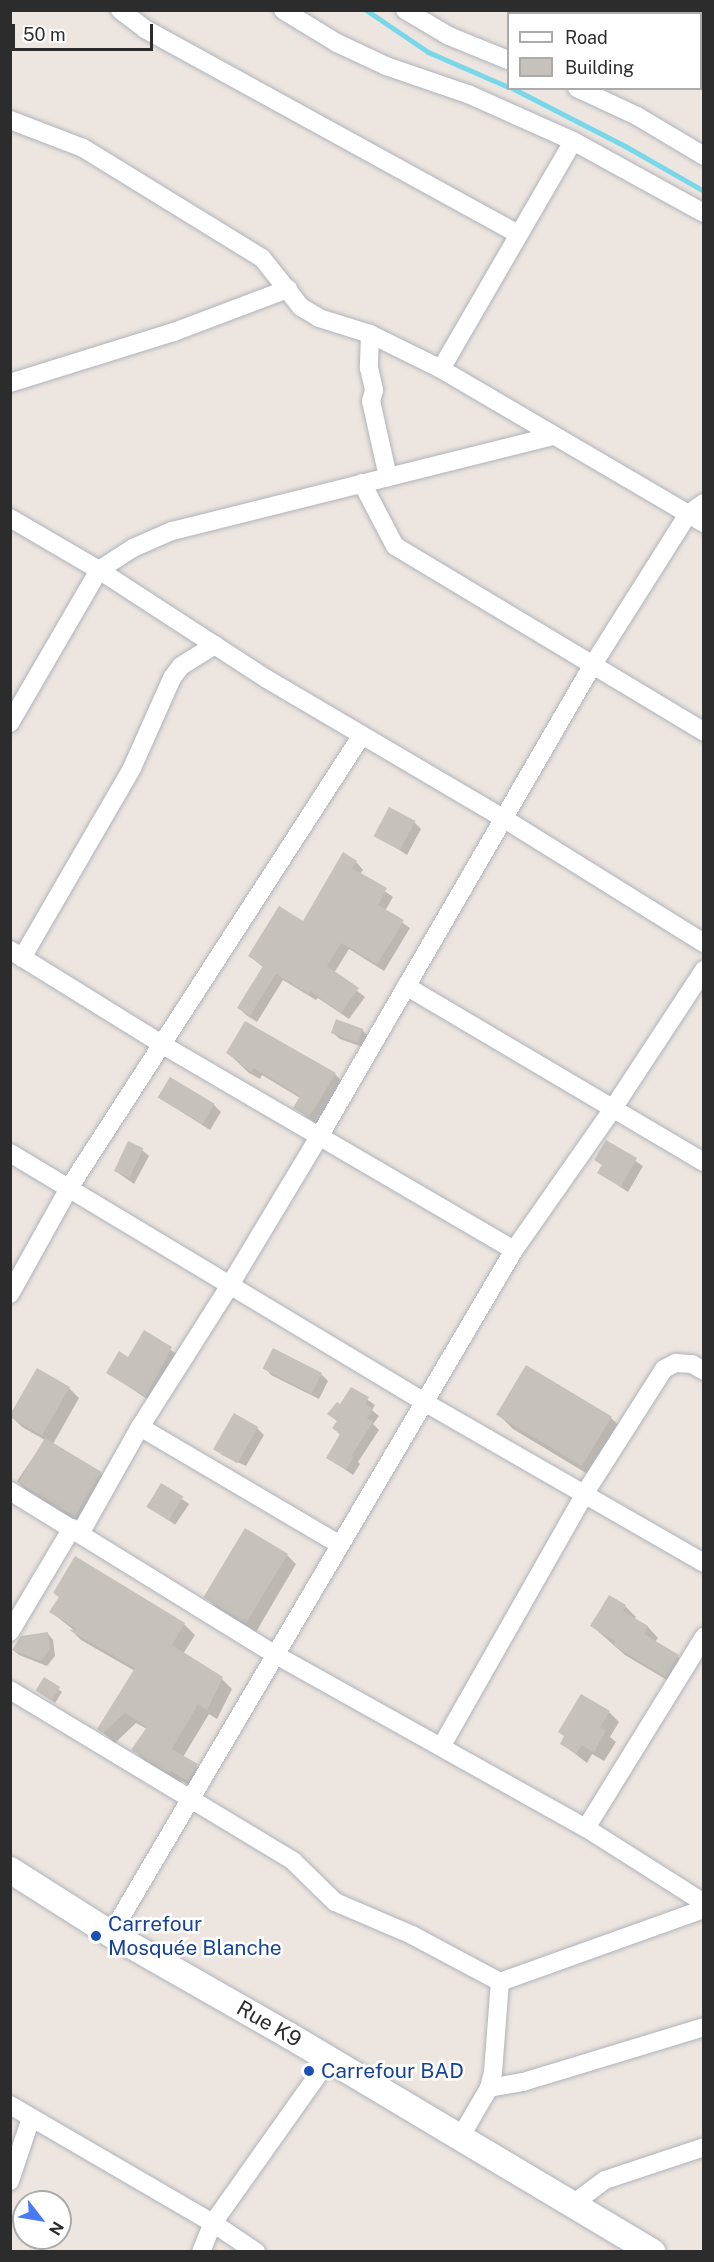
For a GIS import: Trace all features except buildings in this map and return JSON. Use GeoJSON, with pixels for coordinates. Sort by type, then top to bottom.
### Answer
{"type":"FeatureCollection","features":[{"type":"Feature","properties":{"kind":"street"},"geometry":{"type":"LineString","coordinates":[[120,10],[155,34],[518,234]]}},
{"type":"Feature","properties":{"kind":"street"},"geometry":{"type":"LineString","coordinates":[[283,10],[337,43],[386,66],[468,94],[573,141],[704,213]]}},
{"type":"Feature","properties":{"kind":"street"},"geometry":{"type":"LineString","coordinates":[[405,10],[449,36],[507,60]]}},
{"type":"Feature","properties":{"kind":"street"},"geometry":{"type":"LineString","coordinates":[[581,90],[637,116],[704,156]]}},
{"type":"Feature","properties":{"kind":"street"},"geometry":{"type":"LineString","coordinates":[[10,120],[83,148],[262,258],[301,307],[319,318],[370,334],[441,369],[696,519]]}},
{"type":"Feature","properties":{"kind":"street"},"geometry":{"type":"LineString","coordinates":[[441,369],[573,141]]}},
{"type":"Feature","properties":{"kind":"street"},"geometry":{"type":"LineString","coordinates":[[10,383],[174,332],[288,289]]}},
{"type":"Feature","properties":{"kind":"street"},"geometry":{"type":"LineString","coordinates":[[370,334],[369,368],[374,390],[371,401],[388,477]]}},
{"type":"Feature","properties":{"kind":"street"},"geometry":{"type":"LineString","coordinates":[[10,723],[99,570],[133,548],[172,531],[552,436]]}},
{"type":"Feature","properties":{"kind":"street"},"geometry":{"type":"LineString","coordinates":[[362,483],[395,546],[704,732]]}},
{"type":"Feature","properties":{"kind":"street"},"geometry":{"type":"LineString","coordinates":[[10,1632],[230,1285],[319,1137],[592,666],[696,519],[704,503]]}},
{"type":"Feature","properties":{"kind":"street"},"geometry":{"type":"LineString","coordinates":[[10,518],[99,570],[215,645],[503,818],[704,943]]}},
{"type":"Feature","properties":{"kind":"street"},"geometry":{"type":"LineString","coordinates":[[215,645],[181,666],[172,678],[132,768],[16,954],[163,1045],[514,1250]]}},
{"type":"Feature","properties":{"kind":"street"},"geometry":{"type":"LineString","coordinates":[[10,1294],[69,1188],[362,735]]}},
{"type":"Feature","properties":{"kind":"street"},"geometry":{"type":"LineString","coordinates":[[111,1934],[514,1250],[612,1110],[704,970]]}},
{"type":"Feature","properties":{"kind":"street"},"geometry":{"type":"LineString","coordinates":[[406,986],[612,1110],[704,1162]]}},
{"type":"Feature","properties":{"kind":"street"},"geometry":{"type":"LineString","coordinates":[[10,1153],[424,1402],[704,1563]]}},
{"type":"Feature","properties":{"kind":"street"},"geometry":{"type":"LineString","coordinates":[[441,1747],[585,1493],[664,1369],[676,1363],[692,1364],[704,1371]]}},
{"type":"Feature","properties":{"kind":"street"},"geometry":{"type":"LineString","coordinates":[[140,1428],[340,1545]]}},
{"type":"Feature","properties":{"kind":"street"},"geometry":{"type":"LineString","coordinates":[[10,1491],[276,1655],[586,1828],[704,1903]]}},
{"type":"Feature","properties":{"kind":"street"},"geometry":{"type":"LineString","coordinates":[[586,1828],[704,1636]]}},
{"type":"Feature","properties":{"kind":"street"},"geometry":{"type":"LineString","coordinates":[[10,1689],[293,1861],[335,1902],[412,1935],[500,1982],[704,1909]]}},
{"type":"Feature","properties":{"kind":"street","name":"Rue K9"},"geometry":{"type":"LineString","coordinates":[[10,1870],[111,1934],[461,2136],[652,2252]]}},
{"type":"Feature","properties":{"kind":"street"},"geometry":{"type":"LineString","coordinates":[[461,2136],[489,2088],[493,2072],[500,1982]]}},
{"type":"Feature","properties":{"kind":"street"},"geometry":{"type":"LineString","coordinates":[[489,2088],[524,2082],[704,2027]]}},
{"type":"Feature","properties":{"kind":"street"},"geometry":{"type":"LineString","coordinates":[[201,2252],[213,2223],[329,2059]]}},
{"type":"Feature","properties":{"kind":"street"},"geometry":{"type":"LineString","coordinates":[[10,2105],[213,2223],[256,2252]]}},
{"type":"Feature","properties":{"kind":"street"},"geometry":{"type":"LineString","coordinates":[[10,2181],[31,2118]]}},
{"type":"Feature","properties":{"kind":"street"},"geometry":{"type":"LineString","coordinates":[[573,2204],[605,2180],[704,2147]]}},
{"type":"Feature","properties":{"kind":"waterway"},"geometry":{"type":"LineString","coordinates":[[366,10],[428,52],[507,87]]}},
{"type":"Feature","properties":{"kind":"waterway"},"geometry":{"type":"LineString","coordinates":[[516,90],[625,146],[704,191]]}},
{"type":"Feature","properties":{"kind":"place","name":"Carrefour Mosquée Blanche"},"geometry":{"type":"Point","coordinates":[96,1936]}},
{"type":"Feature","properties":{"kind":"place","name":"Carrefour BAD"},"geometry":{"type":"Point","coordinates":[309,2071]}}]}
